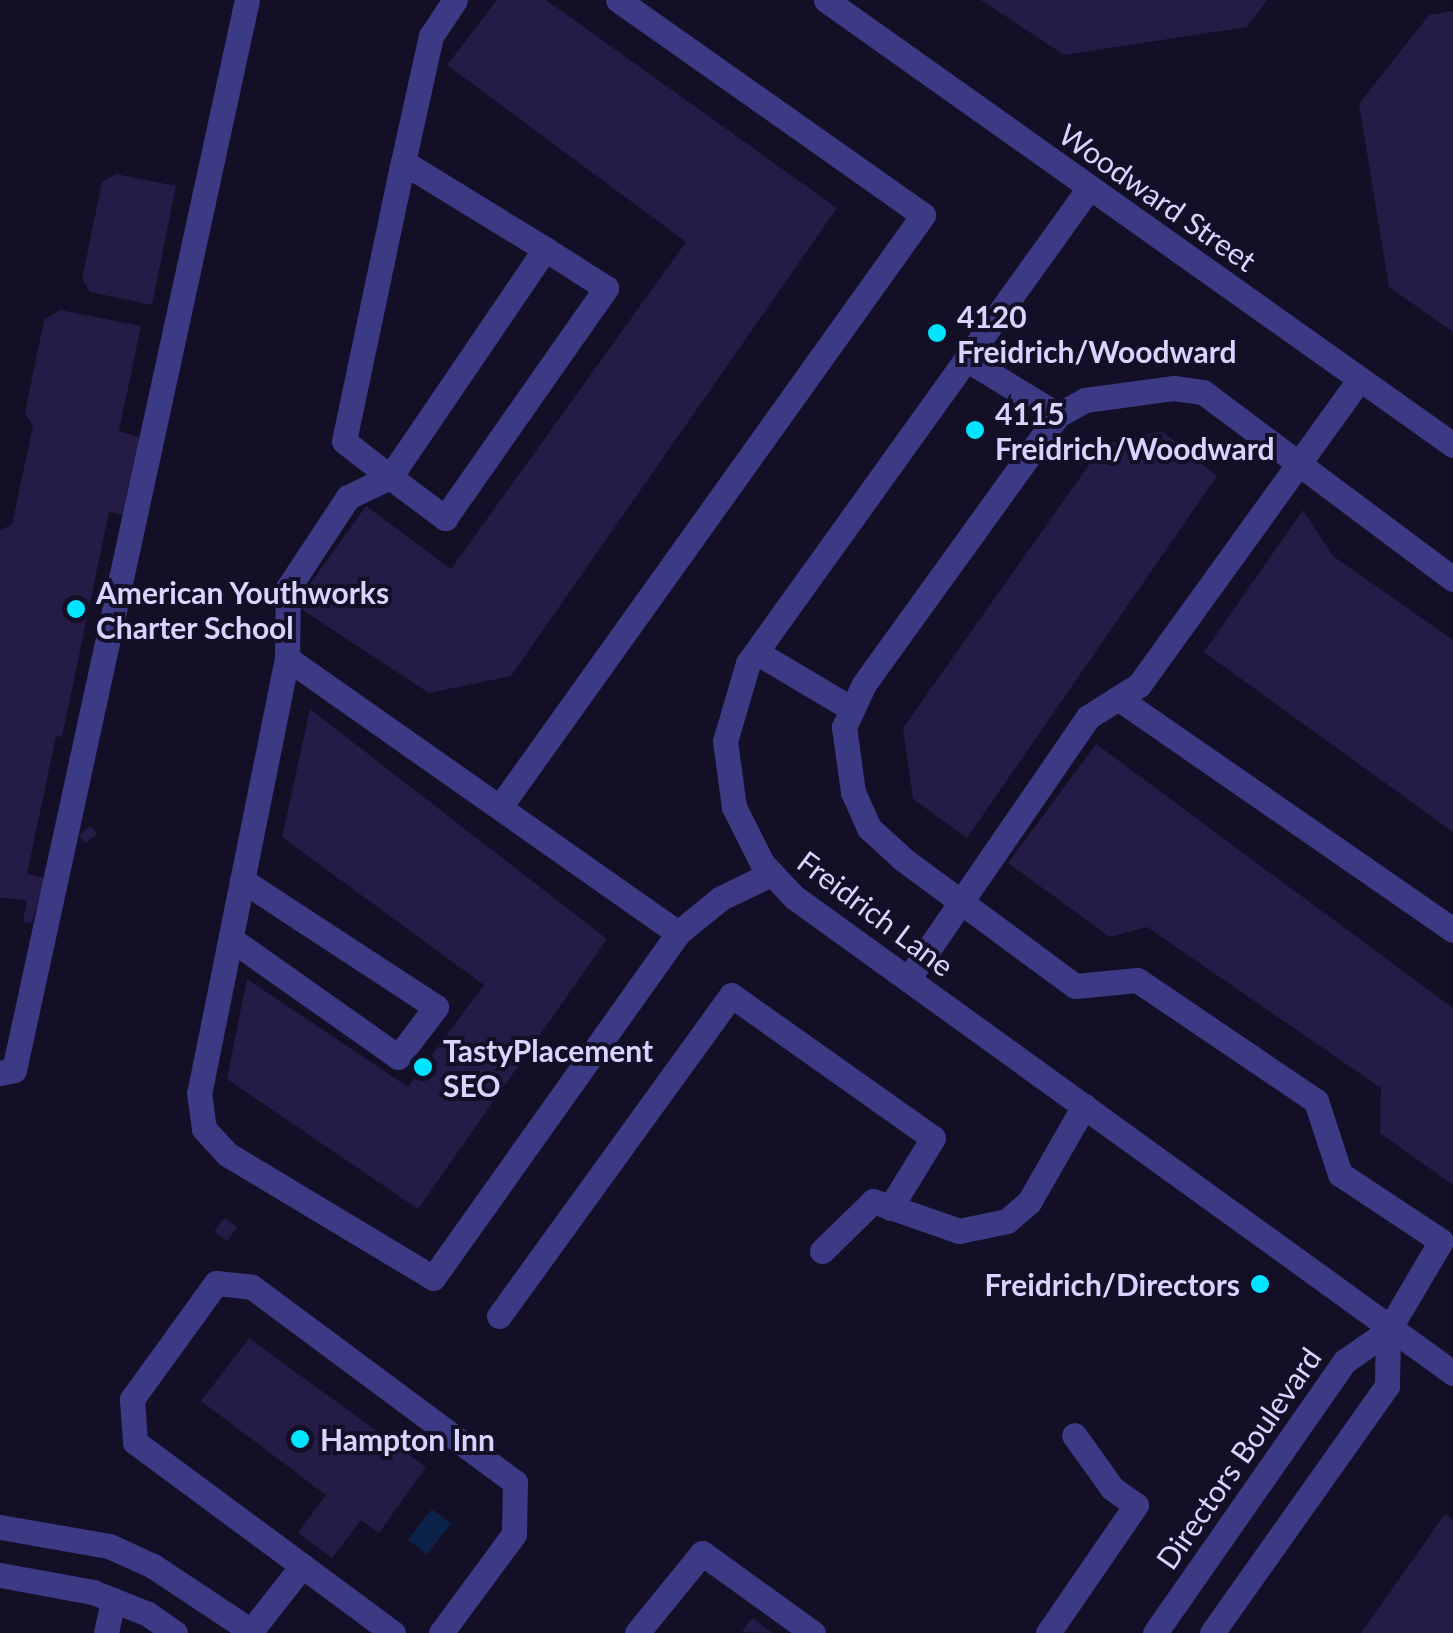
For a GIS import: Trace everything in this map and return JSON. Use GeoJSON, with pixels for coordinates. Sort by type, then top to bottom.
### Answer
{"type":"FeatureCollection","features":[{"type":"Feature","properties":{"kind":"street"},"geometry":{"type":"LineString","coordinates":[[0,1073],[14,1070],[247,0]]}},
{"type":"Feature","properties":{"kind":"street"},"geometry":{"type":"LineString","coordinates":[[403,162],[606,288],[445,518],[344,441],[403,162],[431,36],[455,0]]}},
{"type":"Feature","properties":{"kind":"street"},"geometry":{"type":"LineString","coordinates":[[502,804],[923,215],[618,0]]}},
{"type":"Feature","properties":{"kind":"street","name":"Woodward Street"},"geometry":{"type":"LineString","coordinates":[[826,0],[1453,445]]}},
{"type":"Feature","properties":{"kind":"street","name":"Freidrich Lane"},"geometry":{"type":"LineString","coordinates":[[1089,188],[756,652],[733,699],[726,764],[741,827],[771,874],[1388,1331],[1453,1373]]}},
{"type":"Feature","properties":{"kind":"street"},"geometry":{"type":"LineString","coordinates":[[545,249],[390,478],[348,497],[288,588],[287,658],[199,1092],[204,1128],[227,1154],[433,1278],[678,933],[720,898],[771,874]]}},
{"type":"Feature","properties":{"kind":"street"},"geometry":{"type":"LineString","coordinates":[[966,359],[1058,415]]}},
{"type":"Feature","properties":{"kind":"street"},"geometry":{"type":"LineString","coordinates":[[908,979],[1088,717],[1139,686],[1360,379]]}},
{"type":"Feature","properties":{"kind":"street"},"geometry":{"type":"LineString","coordinates":[[1212,1633],[1387,1386],[1388,1331],[1441,1241],[1340,1174],[1316,1101],[1137,980],[1076,986],[869,828],[853,792],[844,727],[852,709],[1058,415],[1085,400],[1174,388],[1203,392],[1453,579]]}},
{"type":"Feature","properties":{"kind":"street"},"geometry":{"type":"LineString","coordinates":[[756,652],[852,709]]}},
{"type":"Feature","properties":{"kind":"street"},"geometry":{"type":"LineString","coordinates":[[287,658],[502,804],[678,933]]}},
{"type":"Feature","properties":{"kind":"street"},"geometry":{"type":"LineString","coordinates":[[1118,698],[1453,930]]}},
{"type":"Feature","properties":{"kind":"street"},"geometry":{"type":"LineString","coordinates":[[231,938],[398,1057],[436,1007],[242,880]]}},
{"type":"Feature","properties":{"kind":"street"},"geometry":{"type":"LineString","coordinates":[[499,1316],[732,994],[933,1138],[890,1208]]}},
{"type":"Feature","properties":{"kind":"street"},"geometry":{"type":"LineString","coordinates":[[822,1251],[873,1200],[959,1232],[1007,1221],[1029,1202],[1084,1106]]}},
{"type":"Feature","properties":{"kind":"street"},"geometry":{"type":"LineString","coordinates":[[393,1633],[136,1442],[132,1400],[216,1283],[252,1287],[516,1482],[514,1534],[441,1633]]}},
{"type":"Feature","properties":{"kind":"street","name":"Directors Boulevard"},"geometry":{"type":"LineString","coordinates":[[1154,1633],[1345,1361],[1388,1331]]}},
{"type":"Feature","properties":{"kind":"street"},"geometry":{"type":"LineString","coordinates":[[1048,1633],[1136,1506],[1112,1488],[1074,1435]]}},
{"type":"Feature","properties":{"kind":"street"},"geometry":{"type":"LineString","coordinates":[[0,1527],[109,1546],[153,1566],[252,1632],[302,1566]]}},
{"type":"Feature","properties":{"kind":"street"},"geometry":{"type":"LineString","coordinates":[[638,1633],[702,1553],[812,1633]]}},
{"type":"Feature","properties":{"kind":"street"},"geometry":{"type":"LineString","coordinates":[[0,1575],[113,1600],[175,1633]]}},
{"type":"Feature","properties":{"kind":"street"},"geometry":{"type":"LineString","coordinates":[[106,1633],[113,1600]]}},
{"type":"Feature","properties":{"kind":"water"},"geometry":{"type":"Polygon","coordinates":[[[432,1509],[451,1524],[427,1555],[408,1540],[432,1509]]]}},
{"type":"Feature","properties":{"kind":"building"},"geometry":{"type":"Polygon","coordinates":[[[497,0],[546,0],[837,208],[511,676],[429,693],[295,605],[366,506],[451,569],[686,242],[447,65],[497,0]]]}},
{"type":"Feature","properties":{"kind":"building"},"geometry":{"type":"Polygon","coordinates":[[[981,0],[1267,0],[1247,27],[1064,55],[981,0]]]}},
{"type":"Feature","properties":{"kind":"building"},"geometry":{"type":"Polygon","coordinates":[[[1453,11],[1453,332],[1389,287],[1359,104],[1429,15],[1453,11]]]}},
{"type":"Feature","properties":{"kind":"building"},"geometry":{"type":"Polygon","coordinates":[[[116,174],[176,186],[152,305],[90,292],[82,279],[102,182],[116,174]]]}},
{"type":"Feature","properties":{"kind":"building"},"geometry":{"type":"Polygon","coordinates":[[[60,310],[141,326],[119,431],[145,439],[126,515],[109,512],[62,737],[56,736],[27,874],[45,878],[32,923],[23,922],[27,900],[0,898],[0,531],[12,524],[33,426],[25,413],[44,320],[60,310]]]}},
{"type":"Feature","properties":{"kind":"building"},"geometry":{"type":"Polygon","coordinates":[[[1162,431],[1217,476],[967,838],[913,799],[903,728],[1103,445],[1162,431]]]}},
{"type":"Feature","properties":{"kind":"building"},"geometry":{"type":"Polygon","coordinates":[[[1303,510],[1333,556],[1453,640],[1453,832],[1204,652],[1303,510]]]}},
{"type":"Feature","properties":{"kind":"building"},"geometry":{"type":"Polygon","coordinates":[[[310,709],[607,939],[418,1209],[227,1079],[247,979],[408,1087],[484,985],[282,837],[310,709]]]}},
{"type":"Feature","properties":{"kind":"building"},"geometry":{"type":"Polygon","coordinates":[[[1096,744],[1453,1008],[1453,1185],[1380,1133],[1381,1088],[1147,927],[1110,937],[1008,863],[1096,744]]]}},
{"type":"Feature","properties":{"kind":"building"},"geometry":{"type":"Polygon","coordinates":[[[91,826],[97,834],[85,843],[79,835],[91,826]]]}},
{"type":"Feature","properties":{"kind":"building"},"geometry":{"type":"Polygon","coordinates":[[[224,1218],[237,1227],[227,1241],[214,1232],[224,1218]]]}},
{"type":"Feature","properties":{"kind":"building","name":"Hampton Inn"},"geometry":{"type":"Polygon","coordinates":[[[249,1338],[426,1467],[379,1533],[361,1520],[332,1558],[298,1533],[326,1495],[201,1401],[249,1338]]]}},
{"type":"Feature","properties":{"kind":"building"},"geometry":{"type":"Polygon","coordinates":[[[1445,1514],[1453,1520],[1453,1633],[1361,1633],[1445,1514]]]}},
{"type":"Feature","properties":{"kind":"building"},"geometry":{"type":"Polygon","coordinates":[[[752,1618],[773,1633],[742,1632],[752,1618]]]}},
{"type":"Feature","properties":{"kind":"place","name":"4120 Freidrich/Woodward"},"geometry":{"type":"Point","coordinates":[937,333]}},
{"type":"Feature","properties":{"kind":"place","name":"4115 Freidrich/Woodward"},"geometry":{"type":"Point","coordinates":[975,430]}},
{"type":"Feature","properties":{"kind":"place","name":"American Youthworks Charter School"},"geometry":{"type":"Point","coordinates":[76,609]}},
{"type":"Feature","properties":{"kind":"place","name":"TastyPlacement SEO"},"geometry":{"type":"Point","coordinates":[423,1067]}},
{"type":"Feature","properties":{"kind":"place","name":"Freidrich/Directors"},"geometry":{"type":"Point","coordinates":[1260,1284]}},
{"type":"Feature","properties":{"kind":"place","name":"Hampton Inn"},"geometry":{"type":"Point","coordinates":[300,1439]}}]}
